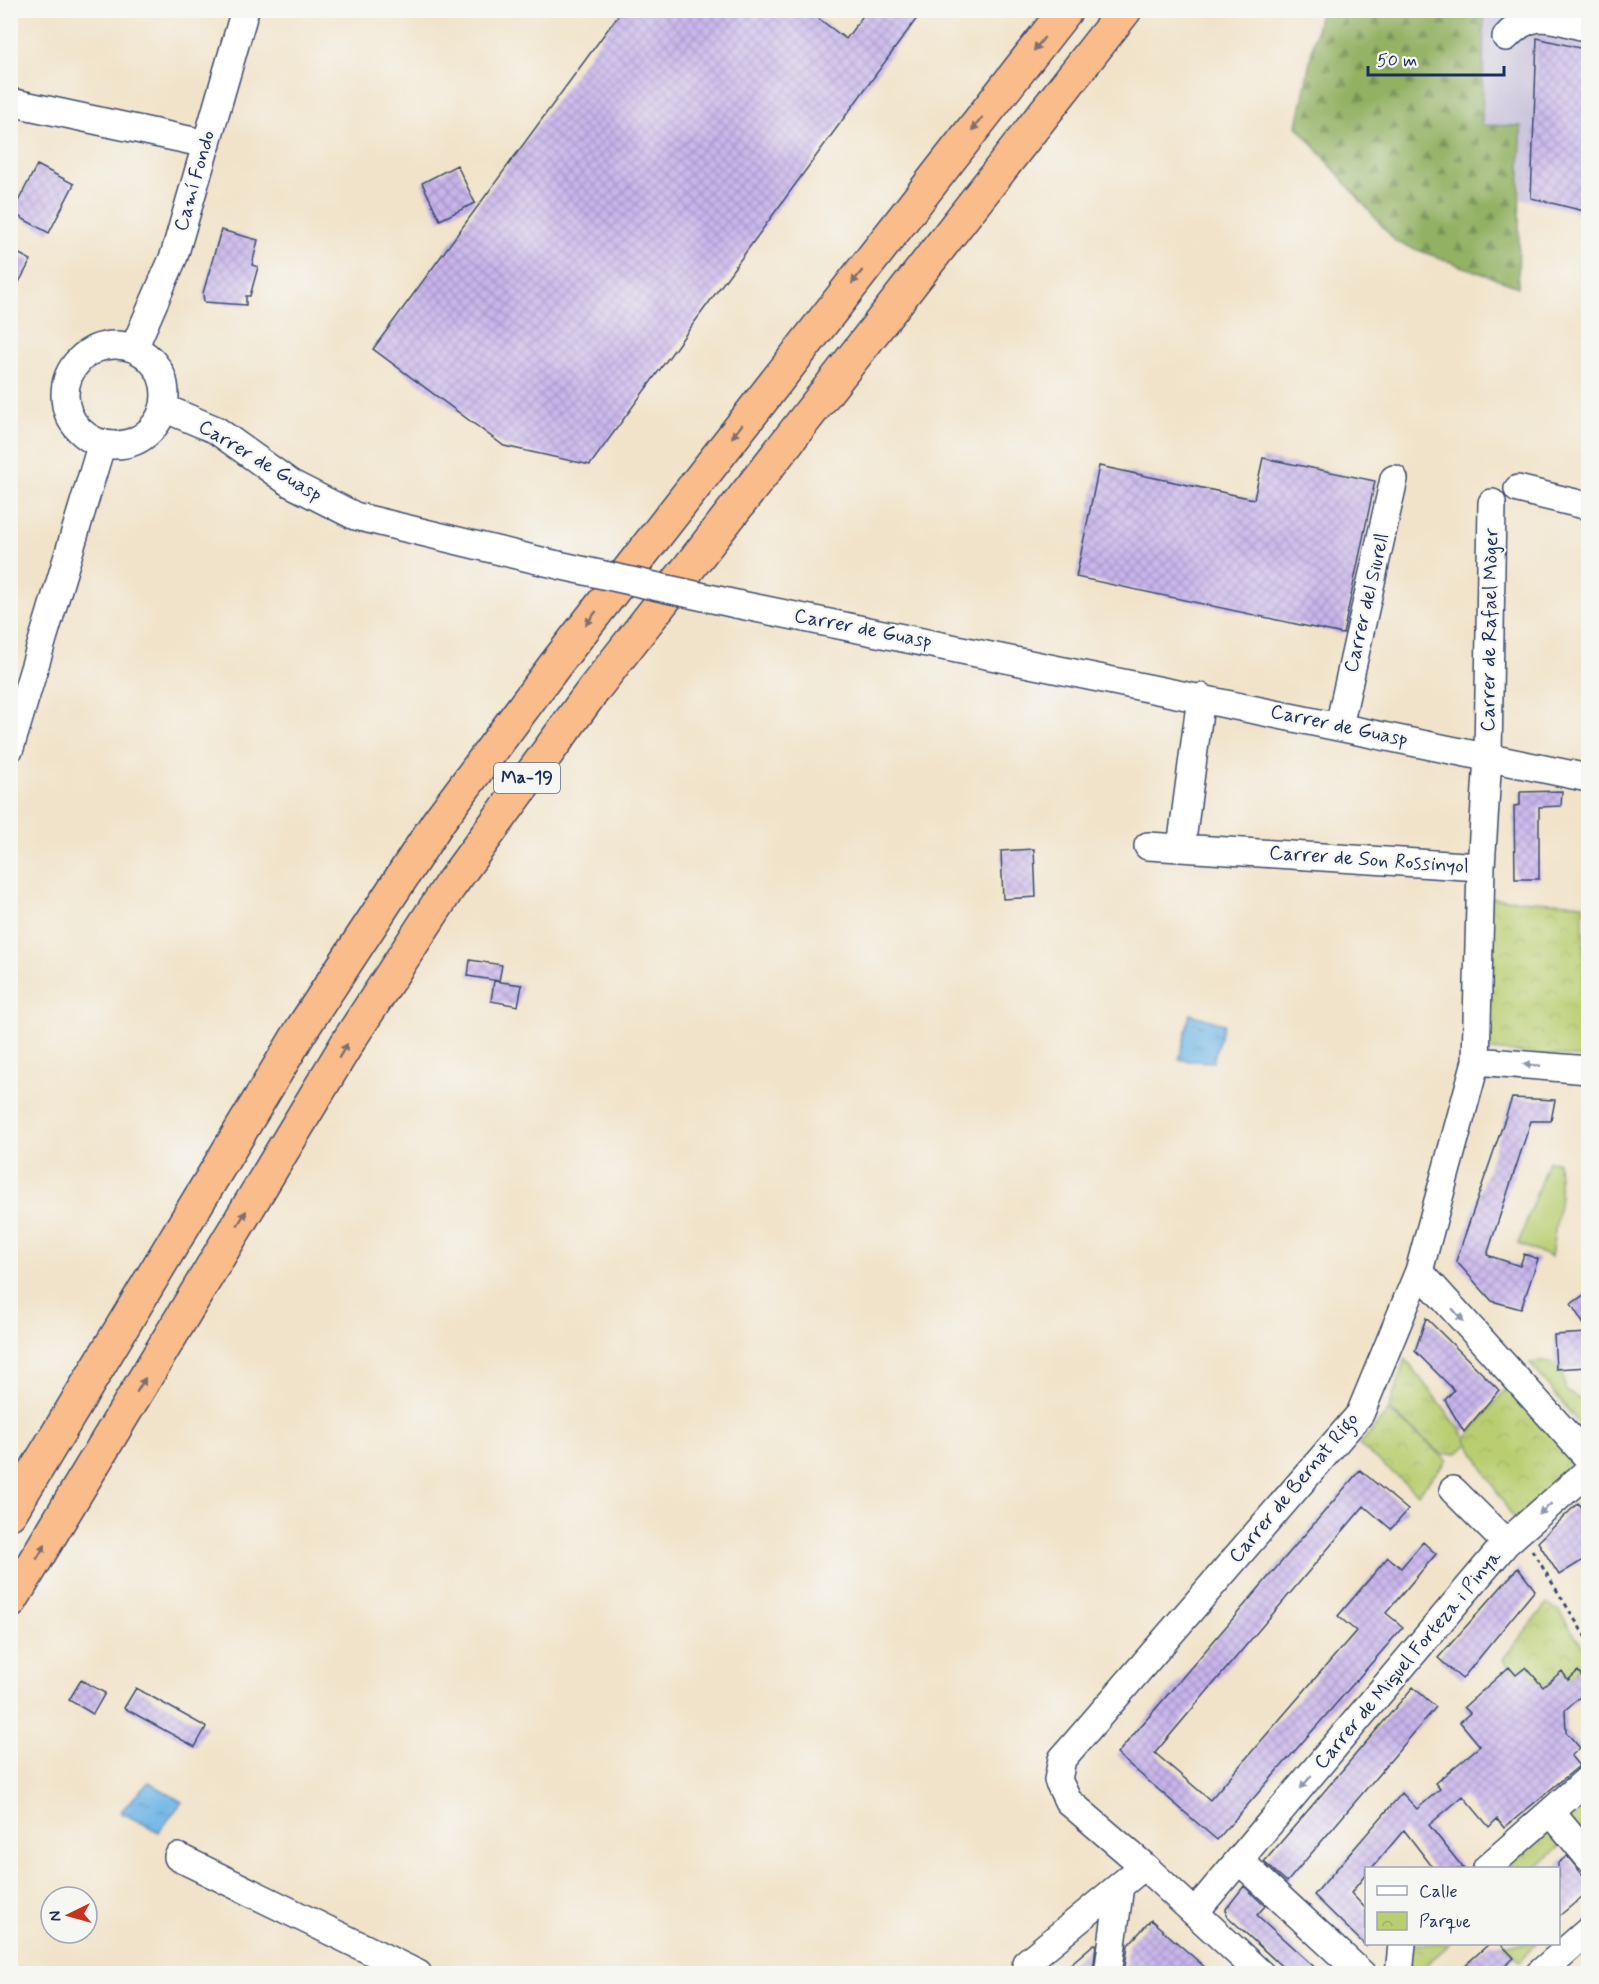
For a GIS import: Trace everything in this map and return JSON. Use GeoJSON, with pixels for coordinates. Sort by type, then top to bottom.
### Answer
{"type":"FeatureCollection","features":[{"type":"Feature","properties":{"kind":"highway","name":"Ma-19"},"geometry":{"type":"LineString","coordinates":[[10,1514],[296,1038],[438,822],[562,656],[1066,10]]}},
{"type":"Feature","properties":{"kind":"highway","name":"Ma-19"},"geometry":{"type":"LineString","coordinates":[[10,1602],[362,1020],[463,868],[594,689],[1125,10]]}},
{"type":"Feature","properties":{"kind":"street","name":"Camí Fondo"},"geometry":{"type":"LineString","coordinates":[[134,348],[174,256],[245,10]]}},
{"type":"Feature","properties":{"kind":"street"},"geometry":{"type":"LineString","coordinates":[[1506,37],[1530,18],[1541,17],[1588,28]]}},
{"type":"Feature","properties":{"kind":"street"},"geometry":{"type":"LineString","coordinates":[[10,102],[207,144]]}},
{"type":"Feature","properties":{"kind":"street"},"geometry":{"type":"LineString","coordinates":[[120,344],[147,355],[160,372],[165,393],[164,408],[157,422],[147,434],[133,442],[117,445],[102,443],[88,437],[69,414],[66,385],[71,371],[91,350],[105,345],[120,344]]}},
{"type":"Feature","properties":{"kind":"street","name":"Carrer de Guasp"},"geometry":{"type":"LineString","coordinates":[[164,408],[216,430],[290,483],[355,516],[558,565],[736,604],[1488,757],[1588,775]]}},
{"type":"Feature","properties":{"kind":"street"},"geometry":{"type":"LineString","coordinates":[[10,747],[102,443]]}},
{"type":"Feature","properties":{"kind":"street","name":"Carrer del Siurell"},"geometry":{"type":"LineString","coordinates":[[1339,726],[1394,479]]}},
{"type":"Feature","properties":{"kind":"street"},"geometry":{"type":"LineString","coordinates":[[1518,489],[1588,506]]}},
{"type":"Feature","properties":{"kind":"street","name":"Carrer de Rafael Mòger"},"geometry":{"type":"LineString","coordinates":[[1488,757],[1492,502]]}},
{"type":"Feature","properties":{"kind":"street"},"geometry":{"type":"LineString","coordinates":[[1181,848],[1201,697]]}},
{"type":"Feature","properties":{"kind":"street","name":"Carrer de Son Rossinyol"},"geometry":{"type":"LineString","coordinates":[[1148,846],[1481,867],[1488,757]]}},
{"type":"Feature","properties":{"kind":"street","name":"Carrer de Bernat Rigo"},"geometry":{"type":"LineString","coordinates":[[1144,1866],[1068,1801],[1058,1780],[1062,1759],[1360,1414],[1419,1271],[1476,1061],[1481,867]]}},
{"type":"Feature","properties":{"kind":"street"},"geometry":{"type":"LineString","coordinates":[[1476,1061],[1588,1070]]}},
{"type":"Feature","properties":{"kind":"street"},"geometry":{"type":"LineString","coordinates":[[1419,1271],[1588,1458]]}},
{"type":"Feature","properties":{"kind":"street","name":"Carrer de Miquel Forteza i Pinya"},"geometry":{"type":"LineString","coordinates":[[1195,1912],[1513,1537],[1588,1471]]}},
{"type":"Feature","properties":{"kind":"street"},"geometry":{"type":"LineString","coordinates":[[1453,1490],[1513,1537]]}},
{"type":"Feature","properties":{"kind":"street"},"geometry":{"type":"LineString","coordinates":[[1489,1867],[1588,1779]]}},
{"type":"Feature","properties":{"kind":"street"},"geometry":{"type":"LineString","coordinates":[[1551,1812],[1588,1857]]}},
{"type":"Feature","properties":{"kind":"street"},"geometry":{"type":"LineString","coordinates":[[177,1857],[418,1974]]}},
{"type":"Feature","properties":{"kind":"street"},"geometry":{"type":"LineString","coordinates":[[1240,1861],[1362,1974]]}},
{"type":"Feature","properties":{"kind":"street"},"geometry":{"type":"LineString","coordinates":[[1026,1963],[1144,1866],[1261,1974]]}},
{"type":"Feature","properties":{"kind":"street"},"geometry":{"type":"LineString","coordinates":[[1108,1974],[1120,1886]]}},
{"type":"Feature","properties":{"kind":"street"},"geometry":{"type":"LineString","coordinates":[[1539,1974],[1588,1931]]}},
{"type":"Feature","properties":{"kind":"street"},"geometry":{"type":"LineString","coordinates":[[1399,1974],[1401,1945]]}},
{"type":"Feature","properties":{"kind":"path"},"geometry":{"type":"LineString","coordinates":[[1513,1537],[1588,1641]]}},
{"type":"Feature","properties":{"kind":"shaded area"},"geometry":{"type":"Polygon","coordinates":[[[1484,11],[1588,11],[1588,215],[1522,199],[1521,127],[1482,125],[1484,11]]]}},
{"type":"Feature","properties":{"kind":"green space"},"geometry":{"type":"Polygon","coordinates":[[[1320,11],[1484,11],[1482,125],[1521,126],[1518,287],[1396,242],[1297,126],[1320,11]]]}},
{"type":"Feature","properties":{"kind":"green space"},"geometry":{"type":"Polygon","coordinates":[[[1489,898],[1583,904],[1585,1058],[1490,1050],[1486,1042],[1489,898]]]}},
{"type":"Feature","properties":{"kind":"green space"},"geometry":{"type":"Polygon","coordinates":[[[1548,1161],[1558,1162],[1560,1197],[1551,1257],[1518,1244],[1548,1161]]]}},
{"type":"Feature","properties":{"kind":"green space"},"geometry":{"type":"Polygon","coordinates":[[[1405,1359],[1470,1442],[1458,1453],[1442,1454],[1389,1409],[1405,1359]]]}},
{"type":"Feature","properties":{"kind":"green space"},"geometry":{"type":"Polygon","coordinates":[[[1530,1363],[1560,1364],[1566,1391],[1588,1405],[1588,1435],[1530,1363]]]}},
{"type":"Feature","properties":{"kind":"green space"},"geometry":{"type":"Polygon","coordinates":[[[1511,1382],[1576,1464],[1514,1520],[1466,1439],[1511,1382]]]}},
{"type":"Feature","properties":{"kind":"green space"},"geometry":{"type":"Polygon","coordinates":[[[1389,1411],[1447,1460],[1418,1494],[1359,1445],[1389,1411]]]}},
{"type":"Feature","properties":{"kind":"green space"},"geometry":{"type":"Polygon","coordinates":[[[1547,1603],[1559,1611],[1588,1655],[1588,1661],[1568,1680],[1562,1672],[1539,1704],[1526,1667],[1516,1675],[1503,1659],[1547,1603]]]}},
{"type":"Feature","properties":{"kind":"green space"},"geometry":{"type":"Polygon","coordinates":[[[1588,1783],[1588,1851],[1567,1841],[1536,1867],[1493,1867],[1588,1783]]]}},
{"type":"Feature","properties":{"kind":"green space"},"geometry":{"type":"Polygon","coordinates":[[[1406,1945],[1449,1945],[1416,1973],[1403,1953],[1406,1945]]]}},
{"type":"Feature","properties":{"kind":"green space"},"geometry":{"type":"Polygon","coordinates":[[[1504,1945],[1535,1945],[1519,1961],[1504,1945]]]}},
{"type":"Feature","properties":{"kind":"water"},"geometry":{"type":"Polygon","coordinates":[[[1190,1014],[1224,1024],[1213,1062],[1179,1060],[1190,1014]]]}},
{"type":"Feature","properties":{"kind":"water"},"geometry":{"type":"Polygon","coordinates":[[[149,1782],[182,1802],[159,1832],[120,1812],[149,1782]]]}},
{"type":"Feature","properties":{"kind":"building"},"geometry":{"type":"Polygon","coordinates":[[[622,10],[807,10],[846,39],[867,10],[923,10],[590,465],[504,446],[373,349],[622,10]]]}},
{"type":"Feature","properties":{"kind":"building"},"geometry":{"type":"Polygon","coordinates":[[[1537,38],[1588,50],[1588,212],[1531,198],[1537,38]]]}},
{"type":"Feature","properties":{"kind":"building"},"geometry":{"type":"Polygon","coordinates":[[[37,165],[74,184],[49,233],[12,213],[37,165]]]}},
{"type":"Feature","properties":{"kind":"building"},"geometry":{"type":"Polygon","coordinates":[[[457,165],[475,203],[440,220],[422,183],[457,165]]]}},
{"type":"Feature","properties":{"kind":"building"},"geometry":{"type":"Polygon","coordinates":[[[221,230],[258,240],[252,265],[258,267],[250,296],[246,296],[246,305],[204,302],[203,293],[221,230]]]}},
{"type":"Feature","properties":{"kind":"building"},"geometry":{"type":"Polygon","coordinates":[[[10,249],[31,260],[10,299],[10,249]]]}},
{"type":"Feature","properties":{"kind":"building"},"geometry":{"type":"Polygon","coordinates":[[[1263,458],[1375,481],[1343,634],[1076,577],[1099,466],[1254,499],[1263,458]]]}},
{"type":"Feature","properties":{"kind":"building"},"geometry":{"type":"Polygon","coordinates":[[[1562,791],[1561,806],[1539,807],[1539,879],[1515,879],[1514,806],[1520,805],[1520,792],[1562,791]]]}},
{"type":"Feature","properties":{"kind":"building"},"geometry":{"type":"Polygon","coordinates":[[[1034,849],[1036,897],[1003,899],[1001,851],[1034,849]]]}},
{"type":"Feature","properties":{"kind":"building"},"geometry":{"type":"Polygon","coordinates":[[[470,960],[502,965],[499,981],[468,976],[470,960]]]}},
{"type":"Feature","properties":{"kind":"building"},"geometry":{"type":"Polygon","coordinates":[[[494,981],[522,985],[518,1006],[491,1001],[494,981]]]}},
{"type":"Feature","properties":{"kind":"building"},"geometry":{"type":"Polygon","coordinates":[[[1512,1098],[1555,1100],[1551,1121],[1531,1121],[1487,1255],[1520,1266],[1524,1254],[1538,1259],[1521,1309],[1492,1301],[1456,1261],[1512,1098]]]}},
{"type":"Feature","properties":{"kind":"building"},"geometry":{"type":"Polygon","coordinates":[[[1588,1292],[1588,1331],[1571,1304],[1588,1292]]]}},
{"type":"Feature","properties":{"kind":"building"},"geometry":{"type":"Polygon","coordinates":[[[1426,1318],[1499,1390],[1464,1432],[1445,1400],[1454,1390],[1415,1351],[1426,1318]]]}},
{"type":"Feature","properties":{"kind":"building"},"geometry":{"type":"Polygon","coordinates":[[[1588,1333],[1588,1367],[1556,1369],[1554,1335],[1588,1333]]]}},
{"type":"Feature","properties":{"kind":"building"},"geometry":{"type":"Polygon","coordinates":[[[1360,1470],[1408,1510],[1391,1529],[1364,1506],[1155,1753],[1210,1800],[1356,1631],[1338,1616],[1388,1557],[1401,1568],[1423,1542],[1436,1554],[1386,1613],[1403,1627],[1217,1840],[1117,1754],[1360,1470]]]}},
{"type":"Feature","properties":{"kind":"building"},"geometry":{"type":"Polygon","coordinates":[[[1578,1503],[1588,1513],[1588,1557],[1559,1575],[1538,1542],[1578,1503]]]}},
{"type":"Feature","properties":{"kind":"building"},"geometry":{"type":"Polygon","coordinates":[[[1518,1568],[1535,1590],[1462,1679],[1438,1658],[1518,1568]]]}},
{"type":"Feature","properties":{"kind":"building"},"geometry":{"type":"Polygon","coordinates":[[[1509,1667],[1516,1675],[1526,1667],[1543,1687],[1562,1671],[1568,1680],[1578,1671],[1588,1684],[1588,1690],[1565,1710],[1566,1732],[1580,1748],[1571,1756],[1579,1766],[1504,1828],[1497,1819],[1489,1827],[1463,1796],[1429,1825],[1462,1867],[1432,1867],[1404,1830],[1373,1867],[1365,1867],[1365,1875],[1351,1893],[1365,1908],[1366,1946],[1314,1895],[1402,1793],[1417,1809],[1440,1789],[1435,1783],[1480,1746],[1460,1722],[1470,1713],[1464,1707],[1509,1667]]]}},
{"type":"Feature","properties":{"kind":"building"},"geometry":{"type":"Polygon","coordinates":[[[81,1680],[105,1693],[93,1714],[69,1700],[81,1680]]]}},
{"type":"Feature","properties":{"kind":"building"},"geometry":{"type":"Polygon","coordinates":[[[1413,1687],[1436,1707],[1287,1882],[1264,1862],[1413,1687]]]}},
{"type":"Feature","properties":{"kind":"building"},"geometry":{"type":"Polygon","coordinates":[[[136,1688],[206,1727],[195,1747],[124,1708],[136,1688]]]}},
{"type":"Feature","properties":{"kind":"building"},"geometry":{"type":"Polygon","coordinates":[[[1567,1856],[1588,1881],[1588,1892],[1560,1915],[1560,1867],[1558,1863],[1567,1856]]]}},
{"type":"Feature","properties":{"kind":"building"},"geometry":{"type":"Polygon","coordinates":[[[1244,1886],[1265,1906],[1257,1915],[1322,1974],[1290,1974],[1226,1915],[1226,1909],[1244,1886]]]}},
{"type":"Feature","properties":{"kind":"building"},"geometry":{"type":"Polygon","coordinates":[[[1151,1920],[1212,1974],[1132,1974],[1125,1967],[1128,1945],[1151,1920]]]}},
{"type":"Feature","properties":{"kind":"building"},"geometry":{"type":"Polygon","coordinates":[[[1096,1944],[1093,1974],[1059,1974],[1096,1944]]]}},
{"type":"Feature","properties":{"kind":"building"},"geometry":{"type":"Polygon","coordinates":[[[1488,1945],[1502,1945],[1514,1958],[1496,1974],[1455,1974],[1488,1945]]]}}]}
